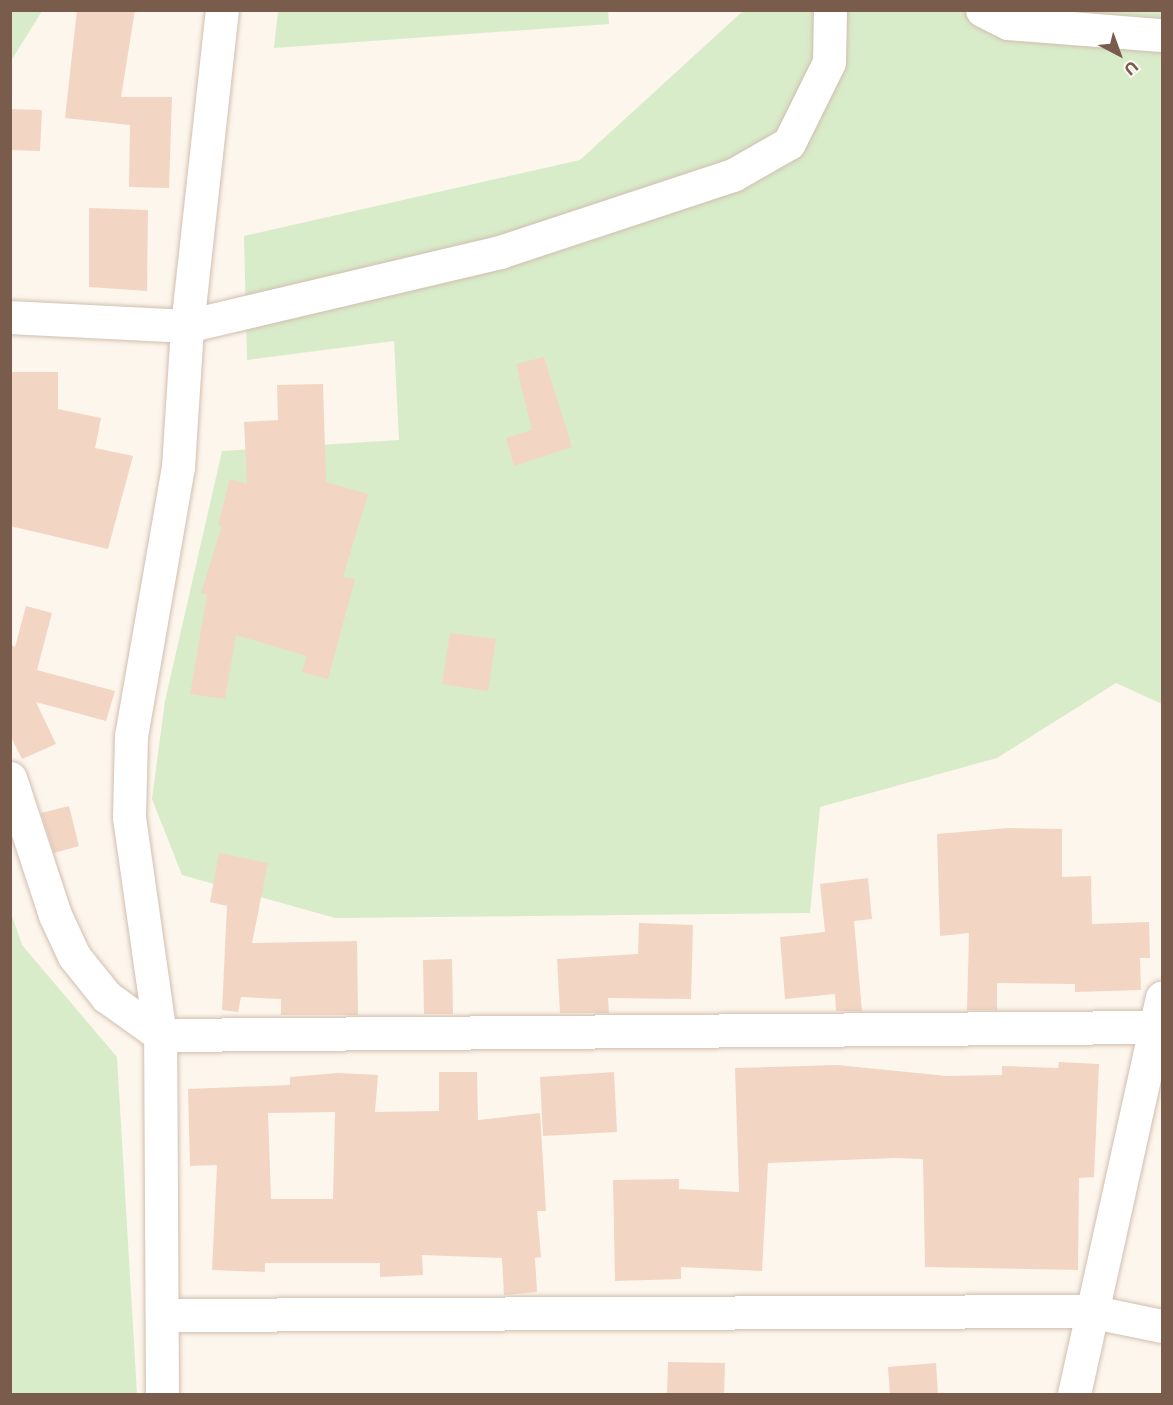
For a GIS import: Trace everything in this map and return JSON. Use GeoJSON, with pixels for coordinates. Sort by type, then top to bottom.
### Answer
{"type":"FeatureCollection","features":[{"type":"Feature","properties":{"kind":"street"},"geometry":{"type":"LineString","coordinates":[[162,1395],[164,1315],[160,1035],[129,817],[131,736],[178,467],[187,326],[222,10]]}},
{"type":"Feature","properties":{"kind":"street"},"geometry":{"type":"LineString","coordinates":[[10,317],[187,326],[500,252],[733,175],[789,142],[829,62],[830,10]]}},
{"type":"Feature","properties":{"kind":"street"},"geometry":{"type":"LineString","coordinates":[[982,10],[1008,24],[1162,35]]}},
{"type":"Feature","properties":{"kind":"street"},"geometry":{"type":"LineString","coordinates":[[10,778],[55,915],[74,956],[107,997],[160,1035],[1161,1017],[1089,1311],[1074,1395]]}},
{"type":"Feature","properties":{"kind":"street"},"geometry":{"type":"LineString","coordinates":[[164,1315],[1089,1311],[1162,1326]]}},
{"type":"Feature","properties":{"kind":"green space"},"geometry":{"type":"Polygon","coordinates":[[[608,10],[609,24],[274,48],[278,11],[608,10]]]}},
{"type":"Feature","properties":{"kind":"green space"},"geometry":{"type":"Polygon","coordinates":[[[10,11],[42,11],[11,61],[10,11]]]}},
{"type":"Feature","properties":{"kind":"green space"},"geometry":{"type":"Polygon","coordinates":[[[743,11],[1162,11],[1162,704],[1116,683],[997,758],[820,807],[810,913],[335,918],[182,875],[152,799],[165,701],[222,451],[399,440],[394,341],[247,360],[244,236],[580,160],[743,11]]]}},
{"type":"Feature","properties":{"kind":"green space"},"geometry":{"type":"Polygon","coordinates":[[[10,910],[22,945],[117,1057],[137,1394],[11,1394],[10,910]]]}},
{"type":"Feature","properties":{"kind":"building"},"geometry":{"type":"Polygon","coordinates":[[[77,10],[135,10],[121,97],[172,97],[169,188],[129,187],[130,125],[65,118],[77,10]]]}},
{"type":"Feature","properties":{"kind":"building"},"geometry":{"type":"Polygon","coordinates":[[[10,109],[42,110],[40,151],[10,150],[10,109]]]}},
{"type":"Feature","properties":{"kind":"building"},"geometry":{"type":"Polygon","coordinates":[[[89,208],[148,210],[147,291],[89,287],[89,208]]]}},
{"type":"Feature","properties":{"kind":"building"},"geometry":{"type":"Polygon","coordinates":[[[544,357],[572,447],[514,466],[506,438],[532,430],[516,364],[544,357]]]}},
{"type":"Feature","properties":{"kind":"building"},"geometry":{"type":"Polygon","coordinates":[[[10,372],[58,372],[58,409],[101,418],[95,448],[133,456],[108,549],[10,526],[10,372]]]}},
{"type":"Feature","properties":{"kind":"building"},"geometry":{"type":"Polygon","coordinates":[[[323,384],[326,482],[368,494],[343,577],[355,579],[328,679],[302,672],[307,656],[236,635],[225,699],[190,694],[207,595],[201,593],[222,526],[218,525],[230,479],[247,484],[244,422],[278,420],[277,385],[323,384]]]}},
{"type":"Feature","properties":{"kind":"building"},"geometry":{"type":"Polygon","coordinates":[[[26,606],[52,613],[37,670],[115,691],[106,721],[36,702],[56,744],[22,759],[10,735],[10,644],[15,647],[26,606]]]}},
{"type":"Feature","properties":{"kind":"building"},"geometry":{"type":"Polygon","coordinates":[[[450,633],[496,639],[488,691],[442,684],[450,633]]]}},
{"type":"Feature","properties":{"kind":"building"},"geometry":{"type":"Polygon","coordinates":[[[69,806],[79,846],[54,853],[41,813],[69,806]]]}},
{"type":"Feature","properties":{"kind":"building"},"geometry":{"type":"Polygon","coordinates":[[[1008,828],[1062,829],[1062,877],[1091,876],[1092,924],[1149,922],[1150,958],[1140,958],[1141,990],[1075,992],[1075,984],[997,983],[997,1010],[967,1010],[969,933],[940,936],[937,834],[1008,828]]]}},
{"type":"Feature","properties":{"kind":"building"},"geometry":{"type":"Polygon","coordinates":[[[219,853],[268,863],[252,943],[357,941],[358,1015],[281,1015],[281,999],[241,997],[238,1012],[222,1010],[227,906],[210,902],[219,853]]]}},
{"type":"Feature","properties":{"kind":"building"},"geometry":{"type":"Polygon","coordinates":[[[868,878],[872,919],[854,921],[862,1011],[836,1011],[835,994],[785,999],[780,937],[825,932],[820,884],[868,878]]]}},
{"type":"Feature","properties":{"kind":"building"},"geometry":{"type":"Polygon","coordinates":[[[639,923],[693,925],[691,999],[608,998],[609,1013],[560,1013],[557,959],[638,954],[639,923]]]}},
{"type":"Feature","properties":{"kind":"building"},"geometry":{"type":"Polygon","coordinates":[[[452,959],[453,1014],[424,1014],[423,960],[452,959]]]}},
{"type":"Feature","properties":{"kind":"building"},"geometry":{"type":"Polygon","coordinates":[[[1059,1062],[1099,1064],[1094,1177],[1079,1178],[1078,1270],[925,1267],[923,1159],[894,1158],[768,1163],[762,1271],[681,1267],[681,1279],[615,1281],[613,1180],[679,1179],[679,1189],[739,1192],[735,1068],[837,1065],[947,1076],[1002,1075],[1002,1066],[1058,1068],[1059,1062]]]}},
{"type":"Feature","properties":{"kind":"building"},"geometry":{"type":"Polygon","coordinates":[[[439,1072],[477,1072],[478,1120],[540,1113],[546,1211],[537,1211],[541,1257],[535,1258],[537,1292],[504,1295],[502,1258],[422,1255],[423,1275],[380,1277],[380,1263],[265,1263],[265,1272],[212,1270],[217,1165],[190,1166],[188,1089],[290,1085],[290,1077],[338,1073],[378,1075],[375,1112],[439,1111],[439,1072]],[[335,1112],[268,1113],[271,1199],[333,1199],[335,1112]]]}},
{"type":"Feature","properties":{"kind":"building"},"geometry":{"type":"Polygon","coordinates":[[[614,1072],[617,1132],[543,1136],[540,1077],[614,1072]]]}},
{"type":"Feature","properties":{"kind":"building"},"geometry":{"type":"Polygon","coordinates":[[[668,1362],[725,1363],[724,1395],[667,1395],[668,1362]]]}},
{"type":"Feature","properties":{"kind":"building"},"geometry":{"type":"Polygon","coordinates":[[[936,1363],[938,1395],[890,1395],[888,1367],[936,1363]]]}}]}
